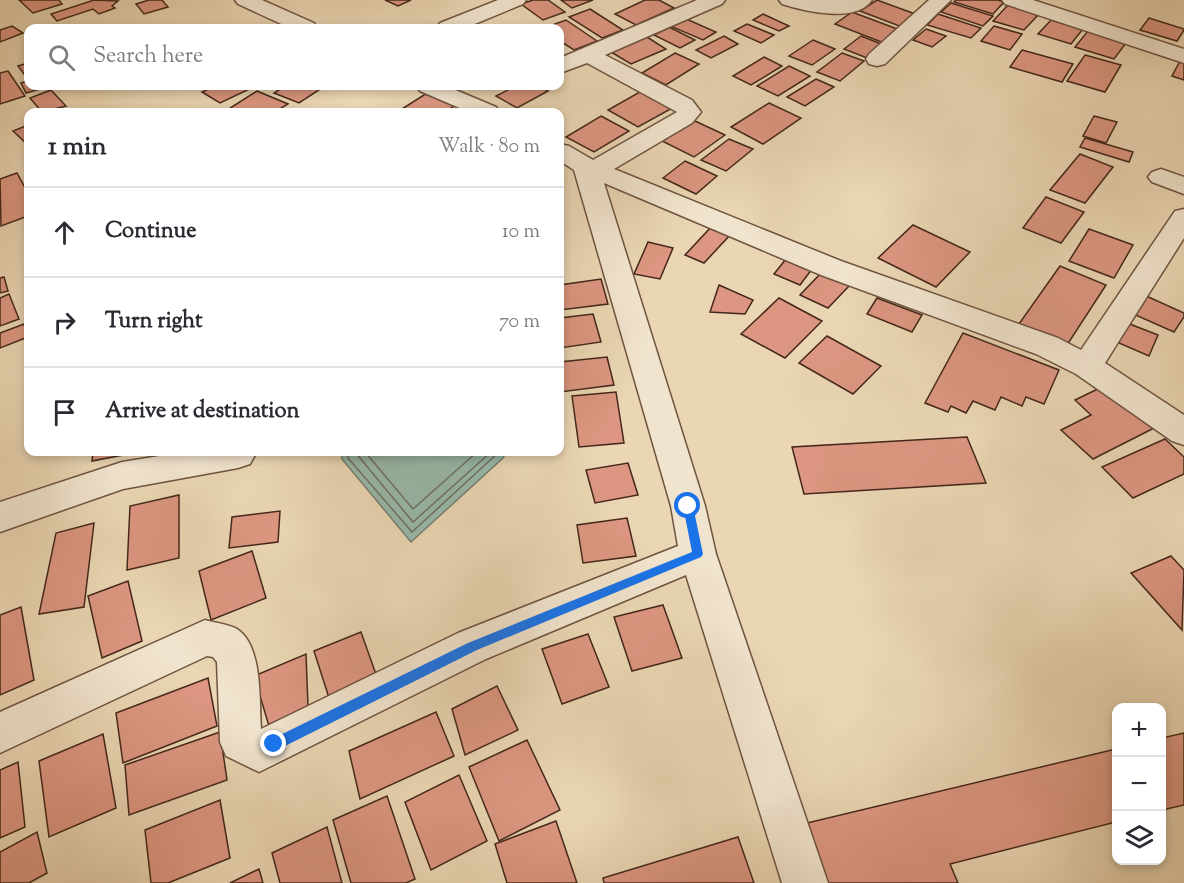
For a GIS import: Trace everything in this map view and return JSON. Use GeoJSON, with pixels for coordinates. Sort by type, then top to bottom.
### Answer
{"type":"FeatureCollection","features":[{"type":"Feature","properties":{"kind":"street"},"geometry":{"type":"LineString","coordinates":[[245,0],[297,24]]}},
{"type":"Feature","properties":{"kind":"street"},"geometry":{"type":"LineString","coordinates":[[458,24],[516,0]]}},
{"type":"Feature","properties":{"kind":"street"},"geometry":{"type":"LineString","coordinates":[[564,64],[715,0]]}},
{"type":"Feature","properties":{"kind":"street"},"geometry":{"type":"LineString","coordinates":[[789,0],[830,7],[848,6],[862,0]]}},
{"type":"Feature","properties":{"kind":"street"},"geometry":{"type":"LineString","coordinates":[[877,59],[941,0]]}},
{"type":"Feature","properties":{"kind":"street"},"geometry":{"type":"LineString","coordinates":[[1012,0],[1184,56]]}},
{"type":"Feature","properties":{"kind":"street"},"geometry":{"type":"LineString","coordinates":[[580,162],[684,118],[689,112],[684,105],[587,54]]}},
{"type":"Feature","properties":{"kind":"street"},"geometry":{"type":"LineString","coordinates":[[437,90],[479,108]]}},
{"type":"Feature","properties":{"kind":"street"},"geometry":{"type":"LineString","coordinates":[[580,162],[831,268],[1047,346],[1086,366],[1184,432]]}},
{"type":"Feature","properties":{"kind":"street"},"geometry":{"type":"LineString","coordinates":[[580,162],[688,506],[698,554],[805,883]]}},
{"type":"Feature","properties":{"kind":"street"},"geometry":{"type":"LineString","coordinates":[[1086,366],[1184,217]]}},
{"type":"Feature","properties":{"kind":"street"},"geometry":{"type":"LineString","coordinates":[[0,517],[178,459],[223,456]]}},
{"type":"Feature","properties":{"kind":"street"},"geometry":{"type":"LineString","coordinates":[[0,733],[205,638],[224,642],[236,656],[242,742],[259,751],[472,646],[698,554]]}},
{"type":"Feature","properties":{"kind":"water"},"geometry":{"type":"Polygon","coordinates":[[[342,456],[504,456],[411,542],[342,459],[342,456]]]}},
{"type":"Feature","properties":{"kind":"building"},"geometry":{"type":"Polygon","coordinates":[[[19,0],[59,0],[62,4],[33,13],[19,0]]]}},
{"type":"Feature","properties":{"kind":"building"},"geometry":{"type":"Polygon","coordinates":[[[94,0],[118,1],[112,6],[115,8],[99,14],[93,9],[57,21],[51,14],[94,0]]]}},
{"type":"Feature","properties":{"kind":"building"},"geometry":{"type":"Polygon","coordinates":[[[149,0],[162,0],[168,7],[144,14],[136,4],[149,0]]]}},
{"type":"Feature","properties":{"kind":"building"},"geometry":{"type":"Polygon","coordinates":[[[385,0],[411,0],[398,6],[385,0]]]}},
{"type":"Feature","properties":{"kind":"building"},"geometry":{"type":"Polygon","coordinates":[[[533,0],[548,0],[565,12],[543,20],[521,4],[533,0]]]}},
{"type":"Feature","properties":{"kind":"building"},"geometry":{"type":"Polygon","coordinates":[[[561,0],[593,0],[572,8],[561,0]]]}},
{"type":"Feature","properties":{"kind":"building"},"geometry":{"type":"Polygon","coordinates":[[[645,0],[659,0],[674,8],[636,25],[615,14],[645,0]]]}},
{"type":"Feature","properties":{"kind":"building"},"geometry":{"type":"Polygon","coordinates":[[[877,0],[918,15],[902,27],[860,11],[877,0]]]}},
{"type":"Feature","properties":{"kind":"building"},"geometry":{"type":"Polygon","coordinates":[[[956,0],[1004,2],[993,14],[954,2],[956,0]]]}},
{"type":"Feature","properties":{"kind":"building"},"geometry":{"type":"Polygon","coordinates":[[[951,3],[993,16],[983,26],[941,12],[951,3]]]}},
{"type":"Feature","properties":{"kind":"building"},"geometry":{"type":"Polygon","coordinates":[[[1008,5],[1038,15],[1024,30],[993,21],[1008,5]]]}},
{"type":"Feature","properties":{"kind":"building"},"geometry":{"type":"Polygon","coordinates":[[[590,9],[623,30],[602,38],[569,17],[590,9]]]}},
{"type":"Feature","properties":{"kind":"building"},"geometry":{"type":"Polygon","coordinates":[[[852,12],[900,30],[884,43],[835,24],[852,12]]]}},
{"type":"Feature","properties":{"kind":"building"},"geometry":{"type":"Polygon","coordinates":[[[763,14],[789,26],[779,31],[753,20],[763,14]]]}},
{"type":"Feature","properties":{"kind":"building"},"geometry":{"type":"Polygon","coordinates":[[[938,14],[981,28],[971,38],[927,25],[938,14]]]}},
{"type":"Feature","properties":{"kind":"building"},"geometry":{"type":"Polygon","coordinates":[[[684,18],[716,32],[703,40],[670,26],[684,18]]]}},
{"type":"Feature","properties":{"kind":"building"},"geometry":{"type":"Polygon","coordinates":[[[1149,18],[1184,30],[1177,41],[1140,30],[1149,18]]]}},
{"type":"Feature","properties":{"kind":"building"},"geometry":{"type":"Polygon","coordinates":[[[566,20],[597,41],[574,50],[564,44],[564,24],[555,24],[566,20]]]}},
{"type":"Feature","properties":{"kind":"building"},"geometry":{"type":"Polygon","coordinates":[[[1051,20],[1083,29],[1071,44],[1038,34],[1051,20]]]}},
{"type":"Feature","properties":{"kind":"building"},"geometry":{"type":"Polygon","coordinates":[[[747,24],[774,35],[761,43],[734,31],[747,24]]]}},
{"type":"Feature","properties":{"kind":"building"},"geometry":{"type":"Polygon","coordinates":[[[12,26],[23,33],[0,42],[0,30],[12,26]]]}},
{"type":"Feature","properties":{"kind":"building"},"geometry":{"type":"Polygon","coordinates":[[[994,26],[1022,34],[1010,50],[981,41],[994,26]]]}},
{"type":"Feature","properties":{"kind":"building"},"geometry":{"type":"Polygon","coordinates":[[[669,27],[695,40],[680,48],[654,35],[669,27]]]}},
{"type":"Feature","properties":{"kind":"building"},"geometry":{"type":"Polygon","coordinates":[[[926,29],[946,36],[932,47],[913,40],[926,29]]]}},
{"type":"Feature","properties":{"kind":"building"},"geometry":{"type":"Polygon","coordinates":[[[1088,31],[1126,43],[1114,59],[1075,47],[1088,31]]]}},
{"type":"Feature","properties":{"kind":"building"},"geometry":{"type":"Polygon","coordinates":[[[724,36],[738,44],[711,58],[696,50],[724,36]]]}},
{"type":"Feature","properties":{"kind":"building"},"geometry":{"type":"Polygon","coordinates":[[[861,36],[884,45],[867,58],[844,49],[861,36]]]}},
{"type":"Feature","properties":{"kind":"building"},"geometry":{"type":"Polygon","coordinates":[[[647,37],[666,49],[631,64],[611,52],[647,37]]]}},
{"type":"Feature","properties":{"kind":"building"},"geometry":{"type":"Polygon","coordinates":[[[813,40],[835,49],[812,65],[789,56],[813,40]]]}},
{"type":"Feature","properties":{"kind":"building"},"geometry":{"type":"Polygon","coordinates":[[[1022,50],[1073,64],[1062,82],[1010,67],[1022,50]]]}},
{"type":"Feature","properties":{"kind":"building"},"geometry":{"type":"Polygon","coordinates":[[[675,53],[699,64],[666,85],[642,73],[675,53]]]}},
{"type":"Feature","properties":{"kind":"building"},"geometry":{"type":"Polygon","coordinates":[[[842,53],[864,61],[840,81],[817,72],[842,53]]]}},
{"type":"Feature","properties":{"kind":"building"},"geometry":{"type":"Polygon","coordinates":[[[1085,55],[1121,65],[1105,92],[1067,81],[1085,55]]]}},
{"type":"Feature","properties":{"kind":"building"},"geometry":{"type":"Polygon","coordinates":[[[764,57],[782,66],[751,85],[733,76],[764,57]]]}},
{"type":"Feature","properties":{"kind":"building"},"geometry":{"type":"Polygon","coordinates":[[[1180,61],[1184,62],[1184,80],[1172,76],[1180,61]]]}},
{"type":"Feature","properties":{"kind":"building"},"geometry":{"type":"Polygon","coordinates":[[[24,64],[24,74],[18,66],[24,64]]]}},
{"type":"Feature","properties":{"kind":"building"},"geometry":{"type":"Polygon","coordinates":[[[789,66],[810,76],[778,96],[757,86],[789,66]]]}},
{"type":"Feature","properties":{"kind":"building"},"geometry":{"type":"Polygon","coordinates":[[[8,71],[25,96],[0,104],[0,73],[8,71]]]}},
{"type":"Feature","properties":{"kind":"building"},"geometry":{"type":"Polygon","coordinates":[[[816,79],[834,87],[805,106],[787,97],[816,79]]]}},
{"type":"Feature","properties":{"kind":"building"},"geometry":{"type":"Polygon","coordinates":[[[645,89],[676,106],[638,127],[608,110],[645,89]]]}},
{"type":"Feature","properties":{"kind":"building"},"geometry":{"type":"Polygon","coordinates":[[[51,90],[66,106],[39,108],[30,98],[51,90]]]}},
{"type":"Feature","properties":{"kind":"building"},"geometry":{"type":"Polygon","coordinates":[[[206,90],[248,90],[220,103],[202,92],[206,90]]]}},
{"type":"Feature","properties":{"kind":"building"},"geometry":{"type":"Polygon","coordinates":[[[279,90],[319,90],[299,103],[274,93],[279,90]]]}},
{"type":"Feature","properties":{"kind":"building"},"geometry":{"type":"Polygon","coordinates":[[[508,90],[548,91],[517,108],[496,96],[508,90]]]}},
{"type":"Feature","properties":{"kind":"building"},"geometry":{"type":"Polygon","coordinates":[[[257,91],[288,104],[282,108],[230,108],[257,91]]]}},
{"type":"Feature","properties":{"kind":"building"},"geometry":{"type":"Polygon","coordinates":[[[427,93],[456,105],[451,108],[403,108],[427,93]]]}},
{"type":"Feature","properties":{"kind":"building"},"geometry":{"type":"Polygon","coordinates":[[[769,103],[801,118],[763,144],[731,127],[769,103]]]}},
{"type":"Feature","properties":{"kind":"building"},"geometry":{"type":"Polygon","coordinates":[[[601,116],[629,131],[594,152],[566,137],[601,116]]]}},
{"type":"Feature","properties":{"kind":"building"},"geometry":{"type":"Polygon","coordinates":[[[1094,116],[1117,122],[1106,143],[1083,136],[1094,116]]]}},
{"type":"Feature","properties":{"kind":"building"},"geometry":{"type":"Polygon","coordinates":[[[695,121],[725,135],[694,157],[660,140],[695,121]]]}},
{"type":"Feature","properties":{"kind":"building"},"geometry":{"type":"Polygon","coordinates":[[[24,127],[24,141],[13,131],[24,127]]]}},
{"type":"Feature","properties":{"kind":"building"},"geometry":{"type":"Polygon","coordinates":[[[1085,138],[1133,152],[1129,162],[1080,147],[1085,138]]]}},
{"type":"Feature","properties":{"kind":"building"},"geometry":{"type":"Polygon","coordinates":[[[729,139],[753,149],[726,171],[701,160],[729,139]]]}},
{"type":"Feature","properties":{"kind":"building"},"geometry":{"type":"Polygon","coordinates":[[[1080,154],[1113,167],[1085,203],[1050,190],[1080,154]]]}},
{"type":"Feature","properties":{"kind":"building"},"geometry":{"type":"Polygon","coordinates":[[[685,161],[717,176],[696,194],[663,178],[685,161]]]}},
{"type":"Feature","properties":{"kind":"building"},"geometry":{"type":"Polygon","coordinates":[[[17,173],[24,186],[24,217],[1,226],[0,179],[17,173]]]}},
{"type":"Feature","properties":{"kind":"building"},"geometry":{"type":"Polygon","coordinates":[[[1046,197],[1084,212],[1061,243],[1023,228],[1046,197]]]}},
{"type":"Feature","properties":{"kind":"building"},"geometry":{"type":"Polygon","coordinates":[[[713,225],[732,233],[704,263],[685,255],[713,225]]]}},
{"type":"Feature","properties":{"kind":"building"},"geometry":{"type":"Polygon","coordinates":[[[913,225],[970,252],[936,287],[878,258],[913,225]]]}},
{"type":"Feature","properties":{"kind":"building"},"geometry":{"type":"Polygon","coordinates":[[[1089,229],[1133,245],[1114,278],[1069,261],[1089,229]]]}},
{"type":"Feature","properties":{"kind":"building"},"geometry":{"type":"Polygon","coordinates":[[[648,242],[673,248],[660,279],[634,274],[648,242]]]}},
{"type":"Feature","properties":{"kind":"building"},"geometry":{"type":"Polygon","coordinates":[[[786,259],[812,269],[800,285],[774,274],[786,259]]]}},
{"type":"Feature","properties":{"kind":"building"},"geometry":{"type":"Polygon","coordinates":[[[1060,266],[1106,285],[1067,345],[1019,324],[1060,266]]]}},
{"type":"Feature","properties":{"kind":"building"},"geometry":{"type":"Polygon","coordinates":[[[822,272],[850,285],[828,308],[800,295],[822,272]]]}},
{"type":"Feature","properties":{"kind":"building"},"geometry":{"type":"Polygon","coordinates":[[[4,277],[8,291],[0,293],[0,278],[4,277]]]}},
{"type":"Feature","properties":{"kind":"building"},"geometry":{"type":"Polygon","coordinates":[[[601,279],[608,304],[564,310],[564,284],[601,279]]]}},
{"type":"Feature","properties":{"kind":"building"},"geometry":{"type":"Polygon","coordinates":[[[719,285],[753,300],[745,314],[710,312],[719,285]]]}},
{"type":"Feature","properties":{"kind":"building"},"geometry":{"type":"Polygon","coordinates":[[[9,294],[19,319],[0,326],[0,298],[9,294]]]}},
{"type":"Feature","properties":{"kind":"building"},"geometry":{"type":"Polygon","coordinates":[[[1144,295],[1184,313],[1184,317],[1174,332],[1131,313],[1144,295]]]}},
{"type":"Feature","properties":{"kind":"building"},"geometry":{"type":"Polygon","coordinates":[[[779,298],[822,321],[785,358],[741,334],[779,298]]]}},
{"type":"Feature","properties":{"kind":"building"},"geometry":{"type":"Polygon","coordinates":[[[877,298],[922,315],[912,332],[867,314],[877,298]]]}},
{"type":"Feature","properties":{"kind":"building"},"geometry":{"type":"Polygon","coordinates":[[[593,314],[601,342],[564,347],[564,318],[593,314]]]}},
{"type":"Feature","properties":{"kind":"building"},"geometry":{"type":"Polygon","coordinates":[[[1122,321],[1158,335],[1149,356],[1112,340],[1122,321]]]}},
{"type":"Feature","properties":{"kind":"building"},"geometry":{"type":"Polygon","coordinates":[[[24,324],[24,339],[0,348],[0,333],[24,324]]]}},
{"type":"Feature","properties":{"kind":"building"},"geometry":{"type":"Polygon","coordinates":[[[963,333],[1059,370],[1044,404],[1026,397],[1022,406],[1001,397],[995,410],[973,401],[966,413],[951,406],[948,412],[925,403],[963,333]]]}},
{"type":"Feature","properties":{"kind":"building"},"geometry":{"type":"Polygon","coordinates":[[[827,336],[881,366],[853,394],[799,363],[827,336]]]}},
{"type":"Feature","properties":{"kind":"building"},"geometry":{"type":"Polygon","coordinates":[[[607,357],[614,385],[564,391],[564,362],[607,357]]]}},
{"type":"Feature","properties":{"kind":"building"},"geometry":{"type":"Polygon","coordinates":[[[1106,385],[1156,427],[1093,459],[1061,430],[1091,415],[1075,400],[1106,385]]]}},
{"type":"Feature","properties":{"kind":"building"},"geometry":{"type":"Polygon","coordinates":[[[616,392],[624,443],[579,447],[572,396],[616,392]]]}},
{"type":"Feature","properties":{"kind":"building"},"geometry":{"type":"Polygon","coordinates":[[[967,437],[986,483],[804,494],[792,447],[967,437]]]}},
{"type":"Feature","properties":{"kind":"building"},"geometry":{"type":"Polygon","coordinates":[[[1165,439],[1184,457],[1184,474],[1133,498],[1102,467],[1165,439]]]}},
{"type":"Feature","properties":{"kind":"building"},"geometry":{"type":"Polygon","coordinates":[[[93,456],[118,456],[92,461],[93,456]]]}},
{"type":"Feature","properties":{"kind":"building"},"geometry":{"type":"Polygon","coordinates":[[[628,463],[638,495],[595,503],[586,470],[628,463]]]}},
{"type":"Feature","properties":{"kind":"building"},"geometry":{"type":"Polygon","coordinates":[[[179,495],[179,558],[127,570],[130,506],[179,495]]]}},
{"type":"Feature","properties":{"kind":"building"},"geometry":{"type":"Polygon","coordinates":[[[280,511],[278,542],[229,548],[232,517],[280,511]]]}},
{"type":"Feature","properties":{"kind":"building"},"geometry":{"type":"Polygon","coordinates":[[[627,518],[636,556],[583,563],[577,525],[627,518]]]}},
{"type":"Feature","properties":{"kind":"building"},"geometry":{"type":"Polygon","coordinates":[[[94,523],[84,607],[39,614],[56,533],[94,523]]]}},
{"type":"Feature","properties":{"kind":"building"},"geometry":{"type":"Polygon","coordinates":[[[252,551],[266,598],[211,620],[199,571],[252,551]]]}},
{"type":"Feature","properties":{"kind":"building"},"geometry":{"type":"Polygon","coordinates":[[[1171,556],[1184,570],[1182,630],[1131,573],[1171,556]]]}},
{"type":"Feature","properties":{"kind":"building"},"geometry":{"type":"Polygon","coordinates":[[[128,581],[142,641],[102,658],[88,596],[128,581]]]}},
{"type":"Feature","properties":{"kind":"building"},"geometry":{"type":"Polygon","coordinates":[[[663,605],[682,658],[632,671],[614,617],[663,605]]]}},
{"type":"Feature","properties":{"kind":"building"},"geometry":{"type":"Polygon","coordinates":[[[21,607],[34,680],[0,695],[0,615],[21,607]]]}},
{"type":"Feature","properties":{"kind":"building"},"geometry":{"type":"Polygon","coordinates":[[[361,632],[378,680],[330,701],[314,651],[361,632]]]}},
{"type":"Feature","properties":{"kind":"building"},"geometry":{"type":"Polygon","coordinates":[[[588,634],[609,687],[562,704],[542,649],[588,634]]]}},
{"type":"Feature","properties":{"kind":"building"},"geometry":{"type":"Polygon","coordinates":[[[306,654],[308,706],[269,726],[254,676],[306,654]]]}},
{"type":"Feature","properties":{"kind":"building"},"geometry":{"type":"Polygon","coordinates":[[[208,678],[217,726],[123,763],[116,713],[208,678]]]}},
{"type":"Feature","properties":{"kind":"building"},"geometry":{"type":"Polygon","coordinates":[[[497,686],[518,730],[465,755],[452,709],[497,686]]]}},
{"type":"Feature","properties":{"kind":"building"},"geometry":{"type":"Polygon","coordinates":[[[436,712],[454,756],[360,799],[349,751],[436,712]]]}},
{"type":"Feature","properties":{"kind":"building"},"geometry":{"type":"Polygon","coordinates":[[[220,732],[227,780],[129,815],[125,765],[220,732]]]}},
{"type":"Feature","properties":{"kind":"building"},"geometry":{"type":"Polygon","coordinates":[[[1184,733],[1184,805],[1166,809],[1166,757],[1166,737],[1184,733]]]}},
{"type":"Feature","properties":{"kind":"building"},"geometry":{"type":"Polygon","coordinates":[[[103,734],[116,808],[49,837],[39,761],[103,734]]]}},
{"type":"Feature","properties":{"kind":"building"},"geometry":{"type":"Polygon","coordinates":[[[527,740],[560,810],[499,841],[469,767],[527,740]]]}},
{"type":"Feature","properties":{"kind":"building"},"geometry":{"type":"Polygon","coordinates":[[[1112,750],[1112,823],[950,864],[958,883],[828,883],[807,823],[1112,750]]]}},
{"type":"Feature","properties":{"kind":"building"},"geometry":{"type":"Polygon","coordinates":[[[18,762],[25,827],[0,838],[0,770],[18,762]]]}},
{"type":"Feature","properties":{"kind":"building"},"geometry":{"type":"Polygon","coordinates":[[[459,775],[487,841],[431,870],[405,802],[459,775]]]}},
{"type":"Feature","properties":{"kind":"building"},"geometry":{"type":"Polygon","coordinates":[[[387,796],[415,879],[406,883],[351,883],[333,820],[387,796]]]}},
{"type":"Feature","properties":{"kind":"building"},"geometry":{"type":"Polygon","coordinates":[[[220,800],[230,858],[168,883],[151,883],[145,830],[220,800]]]}},
{"type":"Feature","properties":{"kind":"building"},"geometry":{"type":"Polygon","coordinates":[[[556,821],[577,883],[507,883],[495,844],[556,821]]]}},
{"type":"Feature","properties":{"kind":"building"},"geometry":{"type":"Polygon","coordinates":[[[327,827],[342,883],[280,883],[272,853],[327,827]]]}},
{"type":"Feature","properties":{"kind":"building"},"geometry":{"type":"Polygon","coordinates":[[[37,832],[47,873],[29,883],[0,883],[0,852],[37,832]]]}},
{"type":"Feature","properties":{"kind":"building"},"geometry":{"type":"Polygon","coordinates":[[[738,837],[754,883],[604,883],[603,878],[738,837]]]}},
{"type":"Feature","properties":{"kind":"building"},"geometry":{"type":"Polygon","coordinates":[[[259,869],[263,883],[230,883],[259,869]]]}},
{"type":"Feature","properties":{"kind":"route"},"geometry":{"type":"LineString","coordinates":[[274,744],[472,646],[698,554],[688,506]]}}]}
